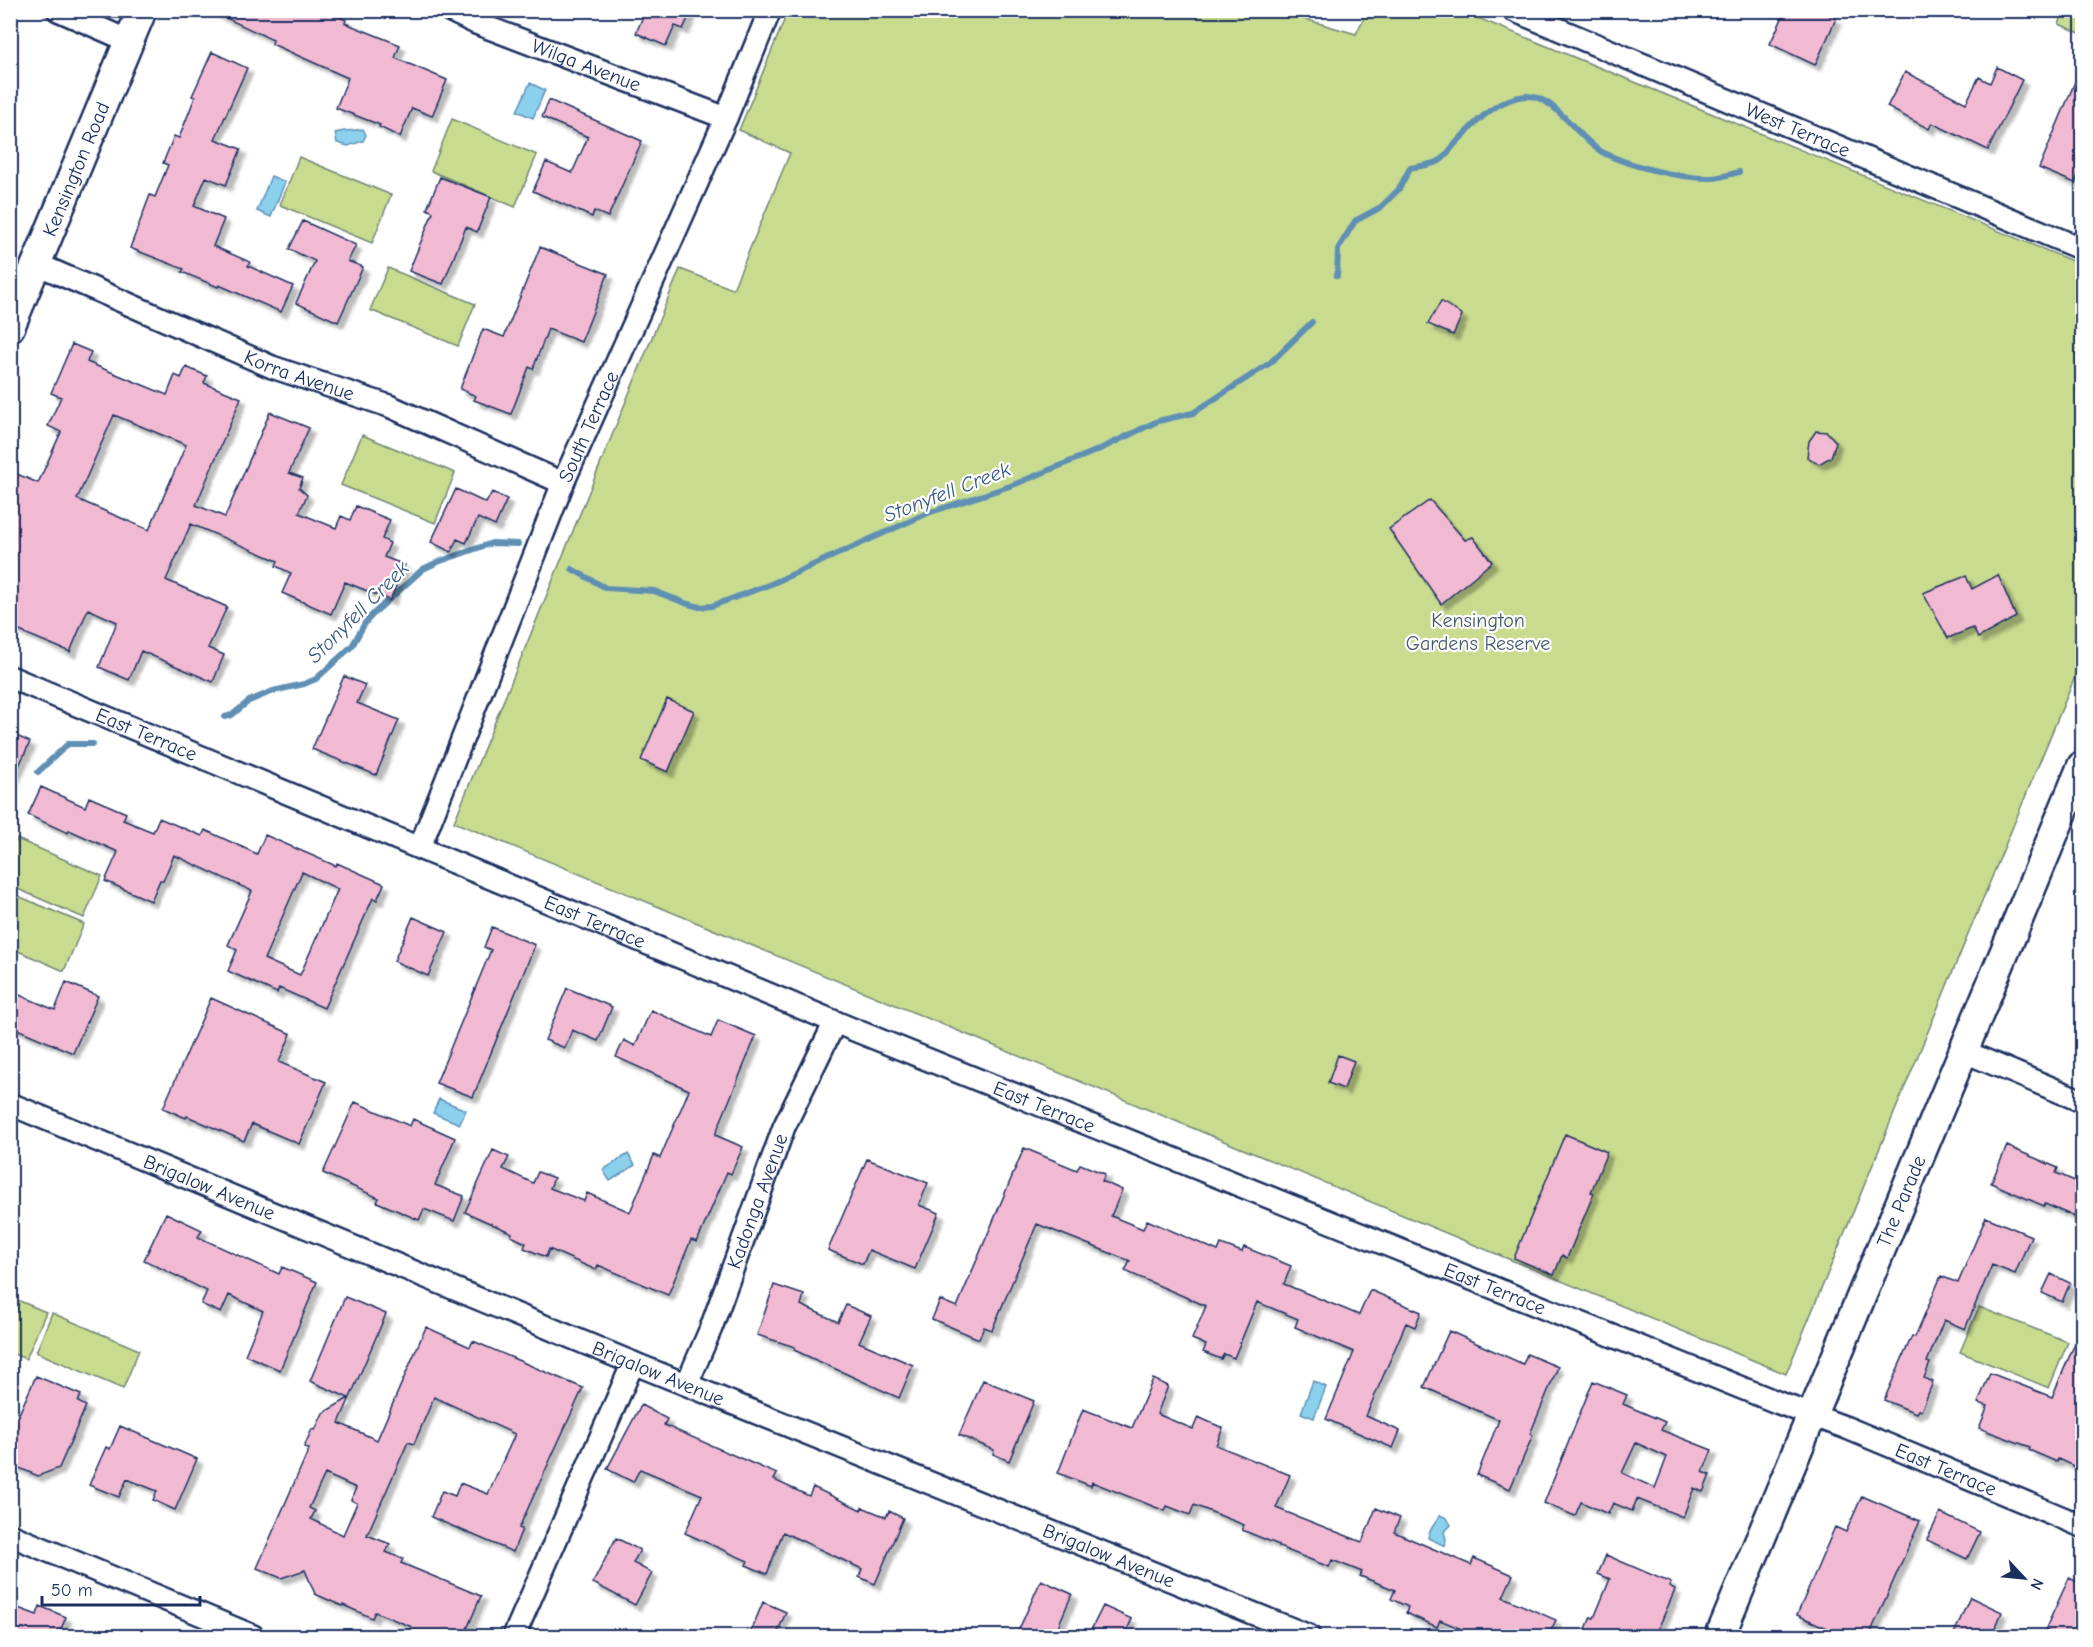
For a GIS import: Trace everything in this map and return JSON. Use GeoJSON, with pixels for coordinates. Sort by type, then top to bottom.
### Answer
{"type":"FeatureCollection","features":[{"type":"Feature","properties":{"kind":"main road","name":"Kensington Road"},"geometry":{"type":"LineString","coordinates":[[12,319],[142,10]]}},
{"type":"Feature","properties":{"kind":"main road","name":"The Parade"},"geometry":{"type":"LineString","coordinates":[[1720,1636],[2082,766]]}},
{"type":"Feature","properties":{"kind":"street"},"geometry":{"type":"LineString","coordinates":[[58,10],[129,41]]}},
{"type":"Feature","properties":{"kind":"street","name":"Wilga Avenue"},"geometry":{"type":"LineString","coordinates":[[448,10],[476,23],[726,118]]}},
{"type":"Feature","properties":{"kind":"street","name":"South Terrace"},"geometry":{"type":"LineString","coordinates":[[420,847],[563,483],[726,118],[770,10]]}},
{"type":"Feature","properties":{"kind":"street","name":"West Terrace"},"geometry":{"type":"LineString","coordinates":[[1512,10],[2082,249]]}},
{"type":"Feature","properties":{"kind":"street","name":"Korra Avenue"},"geometry":{"type":"LineString","coordinates":[[37,264],[272,367],[388,406],[563,483]]}},
{"type":"Feature","properties":{"kind":"street","name":"East Terrace"},"geometry":{"type":"LineString","coordinates":[[10,677],[835,1022],[2082,1526]]}},
{"type":"Feature","properties":{"kind":"street","name":"Kadonga Avenue"},"geometry":{"type":"LineString","coordinates":[[687,1384],[711,1328],[784,1128],[835,1022]]}},
{"type":"Feature","properties":{"kind":"street"},"geometry":{"type":"LineString","coordinates":[[1963,1051],[2082,1101]]}},
{"type":"Feature","properties":{"kind":"street","name":"Brigalow Avenue"},"geometry":{"type":"LineString","coordinates":[[10,1104],[633,1363],[1309,1636]]}},
{"type":"Feature","properties":{"kind":"street"},"geometry":{"type":"LineString","coordinates":[[514,1636],[633,1363]]}},
{"type":"Feature","properties":{"kind":"street"},"geometry":{"type":"LineString","coordinates":[[10,1535],[253,1636]]}},
{"type":"Feature","properties":{"kind":"green space","name":"Kensington Gardens Reserve"},"geometry":{"type":"Polygon","coordinates":[[[1274,10],[1356,34],[1367,11],[1461,11],[2082,265],[2082,660],[1786,1374],[454,822],[680,269],[733,289],[790,153],[739,130],[788,11],[1274,10]]]}},
{"type":"Feature","properties":{"kind":"green space"},"geometry":{"type":"Polygon","coordinates":[[[2064,11],[2082,11],[2082,34],[2059,24],[2064,11]]]}},
{"type":"Feature","properties":{"kind":"green space"},"geometry":{"type":"Polygon","coordinates":[[[452,119],[537,155],[515,207],[431,171],[452,119]]]}},
{"type":"Feature","properties":{"kind":"green space"},"geometry":{"type":"Polygon","coordinates":[[[299,157],[391,195],[372,243],[280,205],[299,157]]]}},
{"type":"Feature","properties":{"kind":"green space"},"geometry":{"type":"Polygon","coordinates":[[[388,268],[475,304],[458,346],[370,310],[388,268]]]}},
{"type":"Feature","properties":{"kind":"green space"},"geometry":{"type":"Polygon","coordinates":[[[362,435],[455,473],[435,523],[341,485],[362,435]]]}},
{"type":"Feature","properties":{"kind":"green space"},"geometry":{"type":"Polygon","coordinates":[[[17,839],[102,876],[84,918],[11,886],[11,854],[17,839]]]}},
{"type":"Feature","properties":{"kind":"green space"},"geometry":{"type":"Polygon","coordinates":[[[11,893],[84,924],[64,971],[11,948],[11,893]]]}},
{"type":"Feature","properties":{"kind":"green space"},"geometry":{"type":"Polygon","coordinates":[[[10,1297],[46,1312],[26,1359],[11,1353],[10,1297]]]}},
{"type":"Feature","properties":{"kind":"green space"},"geometry":{"type":"Polygon","coordinates":[[[1979,1307],[2068,1342],[2049,1388],[1960,1352],[1979,1307]]]}},
{"type":"Feature","properties":{"kind":"green space"},"geometry":{"type":"Polygon","coordinates":[[[52,1313],[139,1350],[123,1389],[36,1352],[52,1313]]]}},
{"type":"Feature","properties":{"kind":"water"},"geometry":{"type":"Polygon","coordinates":[[[530,83],[545,90],[533,118],[517,111],[530,83]]]}},
{"type":"Feature","properties":{"kind":"water"},"geometry":{"type":"Polygon","coordinates":[[[363,129],[366,135],[363,141],[348,146],[337,143],[335,133],[363,129]]]}},
{"type":"Feature","properties":{"kind":"water"},"geometry":{"type":"Polygon","coordinates":[[[271,176],[285,182],[271,217],[257,211],[271,176]]]}},
{"type":"Feature","properties":{"kind":"water"},"geometry":{"type":"Polygon","coordinates":[[[439,1099],[466,1110],[460,1124],[433,1113],[439,1099]]]}},
{"type":"Feature","properties":{"kind":"water"},"geometry":{"type":"Polygon","coordinates":[[[628,1154],[635,1165],[610,1181],[603,1170],[628,1154]]]}},
{"type":"Feature","properties":{"kind":"water"},"geometry":{"type":"Polygon","coordinates":[[[1313,1381],[1326,1387],[1314,1418],[1301,1413],[1313,1381]]]}},
{"type":"Feature","properties":{"kind":"water"},"geometry":{"type":"Polygon","coordinates":[[[1440,1515],[1447,1518],[1451,1525],[1444,1532],[1445,1546],[1428,1538],[1440,1515]]]}},
{"type":"Feature","properties":{"kind":"building"},"geometry":{"type":"Polygon","coordinates":[[[209,10],[325,10],[346,20],[345,23],[400,45],[395,58],[447,80],[432,116],[412,108],[400,137],[379,127],[380,125],[336,108],[348,78],[272,44],[273,40],[209,10]]]}},
{"type":"Feature","properties":{"kind":"building"},"geometry":{"type":"Polygon","coordinates":[[[641,10],[692,10],[683,29],[675,26],[666,46],[636,33],[645,12],[641,10]]]}},
{"type":"Feature","properties":{"kind":"building"},"geometry":{"type":"Polygon","coordinates":[[[1786,10],[1819,10],[1836,19],[1815,65],[1770,44],[1786,10]]]}},
{"type":"Feature","properties":{"kind":"building"},"geometry":{"type":"Polygon","coordinates":[[[212,52],[247,68],[215,139],[241,149],[226,185],[206,177],[194,206],[224,219],[213,246],[250,262],[248,266],[293,286],[281,312],[219,285],[218,287],[182,272],[184,269],[130,248],[150,195],[155,197],[168,165],[163,163],[174,136],[179,138],[195,97],[192,96],[212,52]]]}},
{"type":"Feature","properties":{"kind":"building"},"geometry":{"type":"Polygon","coordinates":[[[2082,65],[2082,165],[2075,183],[2039,168],[2082,65]]]}},
{"type":"Feature","properties":{"kind":"building"},"geometry":{"type":"Polygon","coordinates":[[[1997,67],[2022,80],[1988,150],[1932,123],[1929,129],[1887,107],[1905,72],[1966,103],[1979,77],[1990,83],[1997,67]]]}},
{"type":"Feature","properties":{"kind":"building"},"geometry":{"type":"Polygon","coordinates":[[[549,100],[642,141],[608,217],[594,211],[592,217],[533,191],[546,162],[572,173],[588,137],[542,117],[549,100]]]}},
{"type":"Feature","properties":{"kind":"building"},"geometry":{"type":"Polygon","coordinates":[[[440,177],[491,197],[477,232],[466,227],[443,284],[409,271],[433,212],[427,209],[440,177]]]}},
{"type":"Feature","properties":{"kind":"building"},"geometry":{"type":"Polygon","coordinates":[[[303,221],[356,245],[348,261],[363,267],[338,322],[296,303],[315,261],[289,249],[303,221]]]}},
{"type":"Feature","properties":{"kind":"building"},"geometry":{"type":"Polygon","coordinates":[[[540,247],[608,274],[581,342],[548,329],[533,369],[529,367],[511,414],[474,400],[476,396],[460,389],[483,329],[504,337],[540,247]]]}},
{"type":"Feature","properties":{"kind":"building"},"geometry":{"type":"Polygon","coordinates":[[[1441,301],[1462,315],[1453,335],[1428,324],[1441,301]]]}},
{"type":"Feature","properties":{"kind":"building"},"geometry":{"type":"Polygon","coordinates":[[[72,344],[91,352],[87,362],[167,395],[175,375],[181,378],[186,367],[207,376],[204,383],[241,398],[196,505],[225,517],[270,412],[309,428],[289,473],[303,478],[299,488],[307,495],[299,513],[336,528],[341,516],[350,520],[356,506],[390,520],[382,539],[390,543],[384,557],[405,565],[390,600],[345,582],[331,614],[282,593],[291,573],[276,566],[278,561],[191,524],[166,580],[227,607],[208,648],[224,655],[213,682],[141,651],[129,680],[99,667],[117,622],[88,609],[70,652],[10,627],[10,488],[17,474],[38,483],[61,432],[48,426],[61,397],[51,393],[72,344]],[[114,415],[77,499],[149,530],[186,445],[114,415]]]}},
{"type":"Feature","properties":{"kind":"building"},"geometry":{"type":"Polygon","coordinates":[[[1816,431],[1827,432],[1836,442],[1831,457],[1819,464],[1807,457],[1809,441],[1816,431]]]}},
{"type":"Feature","properties":{"kind":"building"},"geometry":{"type":"Polygon","coordinates":[[[456,489],[486,503],[492,492],[507,499],[495,526],[478,518],[466,543],[457,539],[451,552],[431,542],[456,489]]]}},
{"type":"Feature","properties":{"kind":"building"},"geometry":{"type":"Polygon","coordinates":[[[1430,500],[1465,540],[1473,537],[1492,562],[1441,604],[1389,529],[1430,500]]]}},
{"type":"Feature","properties":{"kind":"building"},"geometry":{"type":"Polygon","coordinates":[[[1998,575],[2016,617],[1978,638],[1973,628],[1948,638],[1923,593],[1966,576],[1972,589],[1998,575]]]}},
{"type":"Feature","properties":{"kind":"building"},"geometry":{"type":"Polygon","coordinates":[[[344,676],[365,685],[357,703],[399,720],[376,775],[312,749],[344,676]]]}},
{"type":"Feature","properties":{"kind":"building"},"geometry":{"type":"Polygon","coordinates":[[[667,699],[694,711],[668,772],[641,760],[667,699]]]}},
{"type":"Feature","properties":{"kind":"building"},"geometry":{"type":"Polygon","coordinates":[[[10,733],[30,742],[10,785],[10,733]]]}},
{"type":"Feature","properties":{"kind":"building"},"geometry":{"type":"Polygon","coordinates":[[[41,787],[85,807],[89,797],[126,813],[123,820],[153,832],[159,818],[202,836],[205,830],[257,854],[265,835],[384,884],[377,900],[373,898],[324,1008],[279,988],[277,993],[228,971],[237,950],[228,945],[252,891],[174,855],[151,901],[105,881],[118,852],[28,815],[41,787]],[[302,872],[264,959],[300,975],[338,889],[302,872]]]}},
{"type":"Feature","properties":{"kind":"building"},"geometry":{"type":"Polygon","coordinates":[[[413,917],[447,932],[428,976],[394,961],[413,917]]]}},
{"type":"Feature","properties":{"kind":"building"},"geometry":{"type":"Polygon","coordinates":[[[492,927],[535,945],[473,1097],[436,1083],[491,950],[484,947],[492,927]]]}},
{"type":"Feature","properties":{"kind":"building"},"geometry":{"type":"Polygon","coordinates":[[[66,982],[98,996],[73,1053],[10,1026],[10,991],[55,1010],[66,982]]]}},
{"type":"Feature","properties":{"kind":"building"},"geometry":{"type":"Polygon","coordinates":[[[567,988],[612,1007],[598,1041],[572,1030],[565,1048],[545,1040],[567,988]]]}},
{"type":"Feature","properties":{"kind":"building"},"geometry":{"type":"Polygon","coordinates":[[[211,998],[291,1034],[279,1062],[326,1082],[299,1144],[252,1124],[244,1141],[163,1108],[211,998]]]}},
{"type":"Feature","properties":{"kind":"building"},"geometry":{"type":"Polygon","coordinates":[[[651,1010],[711,1037],[718,1020],[756,1036],[715,1135],[743,1147],[731,1174],[727,1172],[697,1242],[691,1240],[668,1295],[598,1265],[596,1270],[549,1249],[546,1257],[524,1248],[526,1243],[511,1236],[512,1233],[465,1212],[493,1150],[509,1157],[503,1169],[533,1183],[538,1172],[554,1178],[550,1188],[584,1201],[587,1193],[630,1212],[654,1155],[660,1158],[689,1090],[616,1057],[624,1040],[635,1046],[651,1010]]]}},
{"type":"Feature","properties":{"kind":"building"},"geometry":{"type":"Polygon","coordinates":[[[1338,1055],[1354,1061],[1344,1089],[1328,1083],[1338,1055]]]}},
{"type":"Feature","properties":{"kind":"building"},"geometry":{"type":"Polygon","coordinates":[[[355,1102],[410,1126],[413,1119],[455,1138],[435,1185],[464,1196],[454,1221],[424,1209],[419,1220],[377,1202],[379,1198],[323,1173],[355,1102]]]}},
{"type":"Feature","properties":{"kind":"building"},"geometry":{"type":"Polygon","coordinates":[[[1565,1134],[1607,1152],[1591,1192],[1594,1193],[1567,1258],[1562,1255],[1554,1275],[1514,1258],[1565,1134]]]}},
{"type":"Feature","properties":{"kind":"building"},"geometry":{"type":"Polygon","coordinates":[[[2007,1146],[2058,1168],[2056,1173],[2082,1184],[2082,1220],[1991,1183],[2007,1146]]]}},
{"type":"Feature","properties":{"kind":"building"},"geometry":{"type":"Polygon","coordinates":[[[1024,1148],[1077,1170],[1080,1164],[1105,1174],[1102,1181],[1122,1190],[1111,1216],[1143,1229],[1147,1220],[1218,1251],[1221,1244],[1242,1252],[1244,1247],[1291,1266],[1284,1284],[1359,1315],[1370,1290],[1421,1312],[1415,1327],[1406,1323],[1366,1416],[1400,1431],[1393,1448],[1326,1419],[1354,1352],[1295,1327],[1298,1319],[1257,1302],[1234,1358],[1224,1354],[1221,1359],[1203,1352],[1206,1345],[1192,1339],[1206,1306],[1125,1271],[1130,1261],[1037,1224],[992,1330],[984,1327],[979,1339],[932,1319],[940,1300],[957,1307],[1024,1148]]]}},
{"type":"Feature","properties":{"kind":"building"},"geometry":{"type":"Polygon","coordinates":[[[867,1159],[928,1183],[919,1205],[939,1213],[915,1269],[869,1250],[863,1264],[828,1250],[867,1159]]]}},
{"type":"Feature","properties":{"kind":"building"},"geometry":{"type":"Polygon","coordinates":[[[166,1213],[202,1230],[198,1237],[279,1274],[282,1267],[317,1282],[280,1370],[245,1355],[263,1311],[229,1295],[221,1313],[201,1304],[207,1291],[144,1260],[166,1213]]]}},
{"type":"Feature","properties":{"kind":"building"},"geometry":{"type":"Polygon","coordinates":[[[1986,1217],[2031,1236],[2015,1274],[1992,1265],[1965,1329],[1944,1320],[1927,1362],[1930,1363],[1924,1378],[1933,1382],[1921,1411],[1918,1410],[1916,1413],[1884,1400],[1912,1336],[1915,1337],[1941,1276],[1958,1283],[1986,1217]]]}},
{"type":"Feature","properties":{"kind":"building"},"geometry":{"type":"Polygon","coordinates":[[[2051,1274],[2070,1283],[2062,1302],[2042,1293],[2051,1274]]]}},
{"type":"Feature","properties":{"kind":"building"},"geometry":{"type":"Polygon","coordinates":[[[774,1285],[804,1295],[801,1305],[838,1322],[846,1305],[871,1316],[859,1342],[913,1365],[899,1398],[794,1350],[795,1347],[757,1335],[774,1285]]]}},
{"type":"Feature","properties":{"kind":"building"},"geometry":{"type":"Polygon","coordinates":[[[345,1297],[386,1314],[339,1423],[377,1440],[426,1327],[470,1347],[473,1341],[583,1388],[519,1528],[522,1529],[513,1552],[431,1517],[442,1491],[455,1496],[460,1483],[488,1494],[515,1434],[434,1397],[414,1444],[408,1442],[367,1535],[390,1544],[386,1552],[403,1559],[401,1563],[481,1596],[464,1636],[428,1636],[375,1612],[372,1618],[342,1606],[315,1594],[305,1570],[281,1578],[257,1568],[309,1449],[304,1447],[312,1429],[315,1430],[323,1413],[349,1398],[310,1381],[345,1297]],[[325,1474],[309,1508],[315,1511],[311,1519],[343,1535],[357,1503],[351,1500],[356,1488],[325,1474]]]}},
{"type":"Feature","properties":{"kind":"building"},"geometry":{"type":"Polygon","coordinates":[[[2082,1327],[2082,1470],[2058,1459],[2057,1462],[2029,1450],[2030,1447],[1979,1428],[1988,1406],[1978,1403],[1990,1373],[2052,1397],[2082,1327]]]}},
{"type":"Feature","properties":{"kind":"building"},"geometry":{"type":"Polygon","coordinates":[[[1449,1331],[1523,1364],[1527,1354],[1558,1367],[1510,1489],[1477,1475],[1499,1420],[1424,1387],[1449,1331]]]}},
{"type":"Feature","properties":{"kind":"building"},"geometry":{"type":"Polygon","coordinates":[[[36,1376],[81,1395],[78,1402],[86,1406],[59,1468],[38,1476],[10,1464],[10,1434],[36,1376]]]}},
{"type":"Feature","properties":{"kind":"building"},"geometry":{"type":"Polygon","coordinates":[[[1153,1379],[1168,1386],[1157,1414],[1193,1429],[1198,1417],[1223,1428],[1216,1445],[1290,1475],[1276,1508],[1362,1542],[1376,1508],[1400,1518],[1394,1532],[1471,1565],[1474,1558],[1513,1575],[1503,1597],[1556,1620],[1548,1636],[1478,1636],[1440,1620],[1437,1627],[1406,1613],[1408,1607],[1391,1599],[1395,1590],[1360,1576],[1362,1572],[1332,1560],[1329,1567],[1242,1530],[1244,1525],[1194,1505],[1190,1515],[1167,1506],[1165,1511],[1092,1482],[1091,1486],[1058,1473],[1083,1409],[1132,1428],[1153,1379]]]}},
{"type":"Feature","properties":{"kind":"building"},"geometry":{"type":"Polygon","coordinates":[[[983,1380],[1034,1401],[1009,1461],[993,1454],[994,1450],[959,1435],[983,1380]]]}},
{"type":"Feature","properties":{"kind":"building"},"geometry":{"type":"Polygon","coordinates":[[[1593,1381],[1627,1395],[1623,1404],[1665,1422],[1661,1430],[1712,1450],[1703,1472],[1710,1475],[1703,1492],[1694,1488],[1683,1517],[1637,1499],[1632,1511],[1613,1503],[1608,1514],[1581,1502],[1575,1516],[1544,1503],[1593,1381]],[[1636,1443],[1622,1473],[1655,1488],[1667,1457],[1636,1443]]]}},
{"type":"Feature","properties":{"kind":"building"},"geometry":{"type":"Polygon","coordinates":[[[641,1405],[667,1419],[664,1425],[777,1474],[774,1480],[809,1496],[813,1487],[861,1510],[862,1507],[886,1517],[889,1511],[903,1518],[875,1584],[859,1577],[862,1569],[783,1532],[767,1574],[746,1565],[748,1561],[685,1533],[702,1495],[640,1469],[633,1482],[607,1469],[641,1405]]]}},
{"type":"Feature","properties":{"kind":"building"},"geometry":{"type":"Polygon","coordinates":[[[120,1426],[197,1459],[175,1510],[153,1500],[157,1491],[127,1479],[119,1497],[89,1485],[106,1447],[110,1449],[120,1426]]]}},
{"type":"Feature","properties":{"kind":"building"},"geometry":{"type":"Polygon","coordinates":[[[1862,1496],[1920,1521],[1869,1636],[1846,1636],[1797,1615],[1835,1527],[1846,1532],[1862,1496]]]}},
{"type":"Feature","properties":{"kind":"building"},"geometry":{"type":"Polygon","coordinates":[[[1940,1513],[1980,1532],[1967,1559],[1927,1540],[1940,1513]]]}},
{"type":"Feature","properties":{"kind":"building"},"geometry":{"type":"Polygon","coordinates":[[[616,1538],[640,1550],[633,1563],[652,1573],[635,1605],[593,1583],[616,1538]]]}},
{"type":"Feature","properties":{"kind":"building"},"geometry":{"type":"Polygon","coordinates":[[[1606,1555],[1671,1583],[1669,1587],[1675,1590],[1655,1636],[1583,1636],[1591,1617],[1594,1618],[1610,1579],[1598,1574],[1606,1555]]]}},
{"type":"Feature","properties":{"kind":"building"},"geometry":{"type":"Polygon","coordinates":[[[2069,1578],[2082,1584],[2082,1622],[2076,1636],[2059,1636],[2045,1630],[2069,1578]]]}},
{"type":"Feature","properties":{"kind":"building"},"geometry":{"type":"Polygon","coordinates":[[[1041,1580],[1072,1594],[1054,1636],[1016,1636],[1041,1580]]]}},
{"type":"Feature","properties":{"kind":"building"},"geometry":{"type":"Polygon","coordinates":[[[1970,1597],[2002,1612],[1992,1636],[1953,1636],[1970,1597]]]}},
{"type":"Feature","properties":{"kind":"building"},"geometry":{"type":"Polygon","coordinates":[[[763,1602],[786,1612],[776,1636],[749,1636],[763,1602]]]}},
{"type":"Feature","properties":{"kind":"building"},"geometry":{"type":"Polygon","coordinates":[[[10,1605],[37,1615],[40,1606],[66,1617],[58,1636],[10,1636],[10,1605]]]}},
{"type":"Feature","properties":{"kind":"building"},"geometry":{"type":"Polygon","coordinates":[[[1103,1606],[1132,1619],[1124,1636],[1088,1636],[1103,1606]]]}},
{"type":"Feature","properties":{"kind":"waterway","name":"Stonyfell Creek"},"geometry":{"type":"LineString","coordinates":[[1337,276],[1338,249],[1355,221],[1381,207],[1399,189],[1410,168],[1438,162],[1487,113],[1496,106],[1515,98],[1536,97],[1546,102],[1593,146],[1613,157],[1640,167],[1700,178],[1719,177],[1739,172]]}},
{"type":"Feature","properties":{"kind":"waterway","name":"Stonyfell Creek"},"geometry":{"type":"LineString","coordinates":[[572,569],[606,588],[654,591],[688,604],[700,607],[712,606],[771,584],[928,513],[1013,485],[1098,450],[1158,421],[1193,413],[1270,363],[1312,322]]}},
{"type":"Feature","properties":{"kind":"waterway","name":"Stonyfell Creek"},"geometry":{"type":"LineString","coordinates":[[225,717],[232,715],[249,701],[273,691],[316,679],[352,646],[365,623],[374,613],[423,569],[492,543],[518,544]]}},
{"type":"Feature","properties":{"kind":"waterway","name":"Stonyfell Creek"},"geometry":{"type":"LineString","coordinates":[[38,772],[68,744],[93,744]]}}]}
